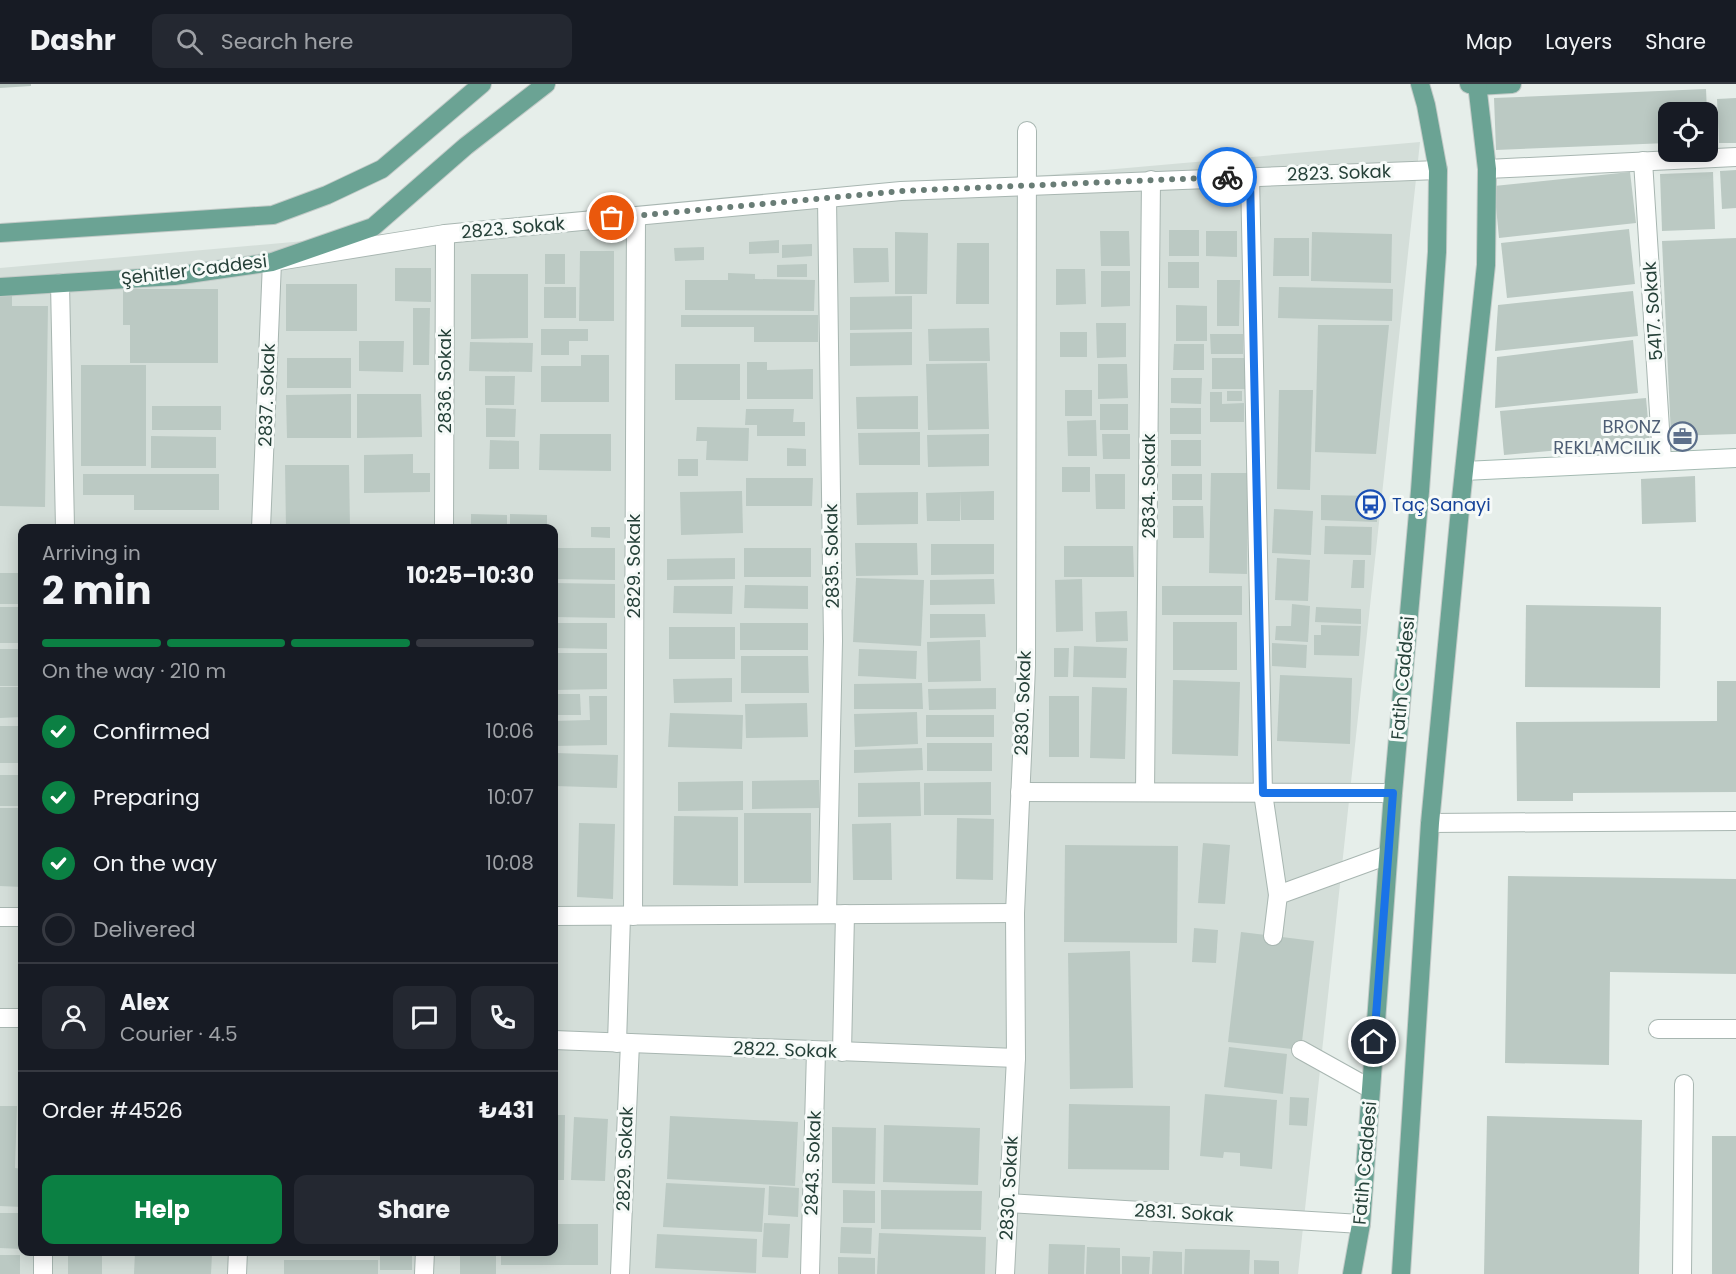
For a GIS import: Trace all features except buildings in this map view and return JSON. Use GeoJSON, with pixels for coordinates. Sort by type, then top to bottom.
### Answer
{"type":"FeatureCollection","features":[{"type":"Feature","properties":{"kind":"main road"},"geometry":{"type":"LineString","coordinates":[[0,233],[273,215],[327,195],[382,169],[482,84]]}},
{"type":"Feature","properties":{"kind":"main road","name":"Şehitler Caddesi"},"geometry":{"type":"LineString","coordinates":[[0,287],[174,276],[272,262],[373,227],[466,146],[546,84]]}},
{"type":"Feature","properties":{"kind":"main road","name":"Fatih Caddesi"},"geometry":{"type":"LineString","coordinates":[[1352,1274],[1360,1224],[1393,793],[1420,491],[1437,252],[1438,170],[1420,84]]}},
{"type":"Feature","properties":{"kind":"main road"},"geometry":{"type":"LineString","coordinates":[[1401,1274],[1430,823],[1486,264],[1487,169],[1475,85],[1512,84]]}},
{"type":"Feature","properties":{"kind":"street","name":"2830. Sokak"},"geometry":{"type":"LineString","coordinates":[[1005,1274],[1016,1058],[1015,913],[1026,666],[1027,131]]}},
{"type":"Feature","properties":{"kind":"street"},"geometry":{"type":"LineString","coordinates":[[1487,169],[1736,157]]}},
{"type":"Feature","properties":{"kind":"street","name":"5417. Sokak"},"geometry":{"type":"LineString","coordinates":[[1644,161],[1662,460]]}},
{"type":"Feature","properties":{"kind":"street","name":"2823. Sokak"},"geometry":{"type":"LineString","coordinates":[[272,262],[445,234],[901,191],[1438,170]]}},
{"type":"Feature","properties":{"kind":"street"},"geometry":{"type":"LineString","coordinates":[[1250,176],[1263,793],[1278,895],[1273,936]]}},
{"type":"Feature","properties":{"kind":"street","name":"2834. Sokak"},"geometry":{"type":"LineString","coordinates":[[1145,792],[1151,180]]}},
{"type":"Feature","properties":{"kind":"street","name":"2835. Sokak"},"geometry":{"type":"LineString","coordinates":[[827,198],[836,914],[842,1052]]}},
{"type":"Feature","properties":{"kind":"street","name":"2829. Sokak"},"geometry":{"type":"LineString","coordinates":[[621,1274],[636,216]]}},
{"type":"Feature","properties":{"kind":"street","name":"2836. Sokak"},"geometry":{"type":"LineString","coordinates":[[444,524],[445,234]]}},
{"type":"Feature","properties":{"kind":"street","name":"2837. Sokak"},"geometry":{"type":"LineString","coordinates":[[261,524],[272,262]]}},
{"type":"Feature","properties":{"kind":"street"},"geometry":{"type":"LineString","coordinates":[[60,283],[65,524]]}},
{"type":"Feature","properties":{"kind":"street"},"geometry":{"type":"LineString","coordinates":[[1464,471],[1736,458]]}},
{"type":"Feature","properties":{"kind":"street"},"geometry":{"type":"LineString","coordinates":[[1020,792],[1393,793]]}},
{"type":"Feature","properties":{"kind":"street"},"geometry":{"type":"LineString","coordinates":[[1430,823],[1736,821]]}},
{"type":"Feature","properties":{"kind":"street"},"geometry":{"type":"LineString","coordinates":[[1278,895],[1388,855]]}},
{"type":"Feature","properties":{"kind":"street"},"geometry":{"type":"LineString","coordinates":[[558,916],[1015,913]]}},
{"type":"Feature","properties":{"kind":"street"},"geometry":{"type":"LineString","coordinates":[[0,917],[18,917]]}},
{"type":"Feature","properties":{"kind":"street"},"geometry":{"type":"LineString","coordinates":[[0,1018],[18,1018]]}},
{"type":"Feature","properties":{"kind":"street"},"geometry":{"type":"LineString","coordinates":[[1658,1029],[1736,1029]]}},
{"type":"Feature","properties":{"kind":"street","name":"2822. Sokak"},"geometry":{"type":"LineString","coordinates":[[558,1040],[1016,1058]]}},
{"type":"Feature","properties":{"kind":"street"},"geometry":{"type":"LineString","coordinates":[[1301,1050],[1371,1089]]}},
{"type":"Feature","properties":{"kind":"street","name":"2843. Sokak"},"geometry":{"type":"LineString","coordinates":[[810,1274],[816,1051]]}},
{"type":"Feature","properties":{"kind":"street"},"geometry":{"type":"LineString","coordinates":[[1682,1274],[1684,1084]]}},
{"type":"Feature","properties":{"kind":"street","name":"2831. Sokak"},"geometry":{"type":"LineString","coordinates":[[1008,1203],[1360,1224]]}},
{"type":"Feature","properties":{"kind":"street"},"geometry":{"type":"LineString","coordinates":[[42,1274],[44,1256]]}},
{"type":"Feature","properties":{"kind":"street"},"geometry":{"type":"LineString","coordinates":[[237,1274],[238,1256]]}},
{"type":"Feature","properties":{"kind":"street"},"geometry":{"type":"LineString","coordinates":[[424,1256],[424,1274]]}},
{"type":"Feature","properties":{"kind":"shaded area"},"geometry":{"type":"Polygon","coordinates":[[[1420,142],[1298,1274],[0,1274],[0,268],[1420,142]]]}},
{"type":"Feature","properties":{"kind":"way so far"},"geometry":{"type":"LineString","coordinates":[[612,218],[901,191],[1227,177]]}},
{"type":"Feature","properties":{"kind":"place","name":"BRONZ REKLAMCILIK"},"geometry":{"type":"Point","coordinates":[1682,437]}},
{"type":"Feature","properties":{"kind":"place","name":"Taç Sanayi"},"geometry":{"type":"Point","coordinates":[1371,505]}},
{"type":"Feature","properties":{"kind":"route"},"geometry":{"type":"LineString","coordinates":[[1227,177],[1250,176],[1263,793],[1393,793],[1374,1042]]}}]}
